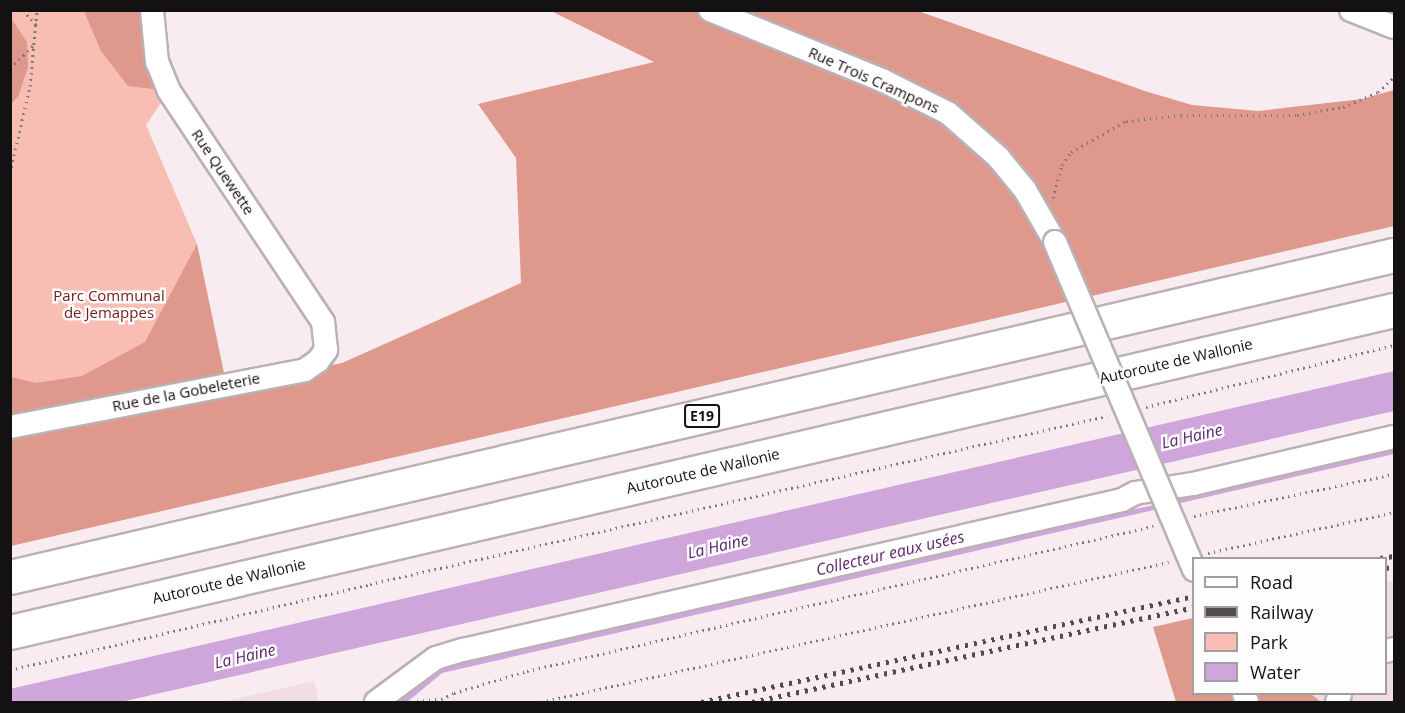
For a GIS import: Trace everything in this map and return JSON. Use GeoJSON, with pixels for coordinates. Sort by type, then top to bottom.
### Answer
{"type":"FeatureCollection","features":[{"type":"Feature","properties":{"kind":"highway","name":"E19"},"geometry":{"type":"LineString","coordinates":[[10,577],[1395,255]]}},
{"type":"Feature","properties":{"kind":"highway","name":"Autoroute de Wallonie"},"geometry":{"type":"LineString","coordinates":[[10,632],[1395,310]]}},
{"type":"Feature","properties":{"kind":"street","name":"Rue Quewette"},"geometry":{"type":"LineString","coordinates":[[152,10],[157,62],[169,91],[323,322]]}},
{"type":"Feature","properties":{"kind":"street","name":"Rue Trois Crampons"},"geometry":{"type":"LineString","coordinates":[[710,10],[884,81],[948,113],[998,157],[1025,190],[1051,236],[1192,559]]}},
{"type":"Feature","properties":{"kind":"street"},"geometry":{"type":"LineString","coordinates":[[1351,10],[1395,27]]}},
{"type":"Feature","properties":{"kind":"street","name":"Rue de la Gobeleterie"},"geometry":{"type":"LineString","coordinates":[[10,427],[305,369],[318,361],[326,350],[323,322]]}},
{"type":"Feature","properties":{"kind":"street"},"geometry":{"type":"LineString","coordinates":[[376,702],[436,658],[463,650],[1122,500],[1135,493],[1193,484],[1395,437]]}},
{"type":"Feature","properties":{"kind":"path"},"geometry":{"type":"LineString","coordinates":[[22,10],[36,25]]}},
{"type":"Feature","properties":{"kind":"path"},"geometry":{"type":"LineString","coordinates":[[10,173],[36,44],[37,10]]}},
{"type":"Feature","properties":{"kind":"path"},"geometry":{"type":"LineString","coordinates":[[10,68],[36,44]]}},
{"type":"Feature","properties":{"kind":"path"},"geometry":{"type":"LineString","coordinates":[[1051,236],[1055,183],[1067,158],[1126,121],[1181,115],[1297,115],[1343,107],[1378,92],[1395,78]]}},
{"type":"Feature","properties":{"kind":"path"},"geometry":{"type":"LineString","coordinates":[[1138,409],[1395,345]]}},
{"type":"Feature","properties":{"kind":"path"},"geometry":{"type":"LineString","coordinates":[[10,670],[370,584],[1114,414]]}},
{"type":"Feature","properties":{"kind":"path"},"geometry":{"type":"LineString","coordinates":[[1183,519],[1395,474]]}},
{"type":"Feature","properties":{"kind":"path"},"geometry":{"type":"LineString","coordinates":[[1209,557],[1395,512]]}},
{"type":"Feature","properties":{"kind":"path"},"geometry":{"type":"LineString","coordinates":[[436,702],[527,671],[1160,525]]}},
{"type":"Feature","properties":{"kind":"path"},"geometry":{"type":"LineString","coordinates":[[541,702],[1192,561]]}},
{"type":"Feature","properties":{"kind":"path"},"geometry":{"type":"LineString","coordinates":[[411,702],[444,698]]}},
{"type":"Feature","properties":{"kind":"shaded area"},"geometry":{"type":"Polygon","coordinates":[[[84,11],[152,11],[169,91],[128,86],[101,51],[84,11]]]}},
{"type":"Feature","properties":{"kind":"shaded area"},"geometry":{"type":"Polygon","coordinates":[[[551,11],[918,11],[1145,91],[1192,105],[1258,111],[1362,99],[1394,90],[1394,226],[11,546],[11,427],[342,363],[521,283],[516,158],[478,104],[654,62],[551,11]]]}},
{"type":"Feature","properties":{"kind":"shaded area"},"geometry":{"type":"Polygon","coordinates":[[[11,18],[27,42],[28,67],[18,97],[11,104],[11,18]]]}},
{"type":"Feature","properties":{"kind":"shaded area"},"geometry":{"type":"Polygon","coordinates":[[[197,244],[226,383],[11,423],[11,377],[36,383],[82,376],[145,342],[197,244]]]}},
{"type":"Feature","properties":{"kind":"shaded area"},"geometry":{"type":"Polygon","coordinates":[[[1394,581],[1394,702],[1321,702],[1312,695],[1387,695],[1387,582],[1394,581]]]}},
{"type":"Feature","properties":{"kind":"shaded area"},"geometry":{"type":"Polygon","coordinates":[[[1192,618],[1192,695],[1312,695],[1321,702],[1176,702],[1153,627],[1192,618]]]}},
{"type":"Feature","properties":{"kind":"shaded area"},"geometry":{"type":"Polygon","coordinates":[[[314,681],[319,702],[222,702],[314,681]]]}},
{"type":"Feature","properties":{"kind":"green space","name":"Parc Communal de Jemappes"},"geometry":{"type":"Polygon","coordinates":[[[11,11],[152,11],[169,91],[146,125],[197,244],[226,383],[11,423],[11,11]]]}},
{"type":"Feature","properties":{"kind":"water","name":"La Haine"},"geometry":{"type":"Polygon","coordinates":[[[1394,371],[1394,411],[121,702],[11,702],[10,689],[1394,371]]]}},
{"type":"Feature","properties":{"kind":"waterway","name":"Collecteur eaux usées"},"geometry":{"type":"LineString","coordinates":[[1171,502],[1394,451]]}},
{"type":"Feature","properties":{"kind":"waterway","name":"Collecteur eaux usées"},"geometry":{"type":"LineString","coordinates":[[402,702],[441,670],[1162,505]]}},
{"type":"Feature","properties":{"kind":"railway"},"geometry":{"type":"LineString","coordinates":[[1387,557],[1394,556]]}},
{"type":"Feature","properties":{"kind":"railway"},"geometry":{"type":"LineString","coordinates":[[1387,568],[1394,566]]}},
{"type":"Feature","properties":{"kind":"railway"},"geometry":{"type":"LineString","coordinates":[[701,702],[1192,596]]}},
{"type":"Feature","properties":{"kind":"railway"},"geometry":{"type":"LineString","coordinates":[[752,702],[1192,607]]}}]}
